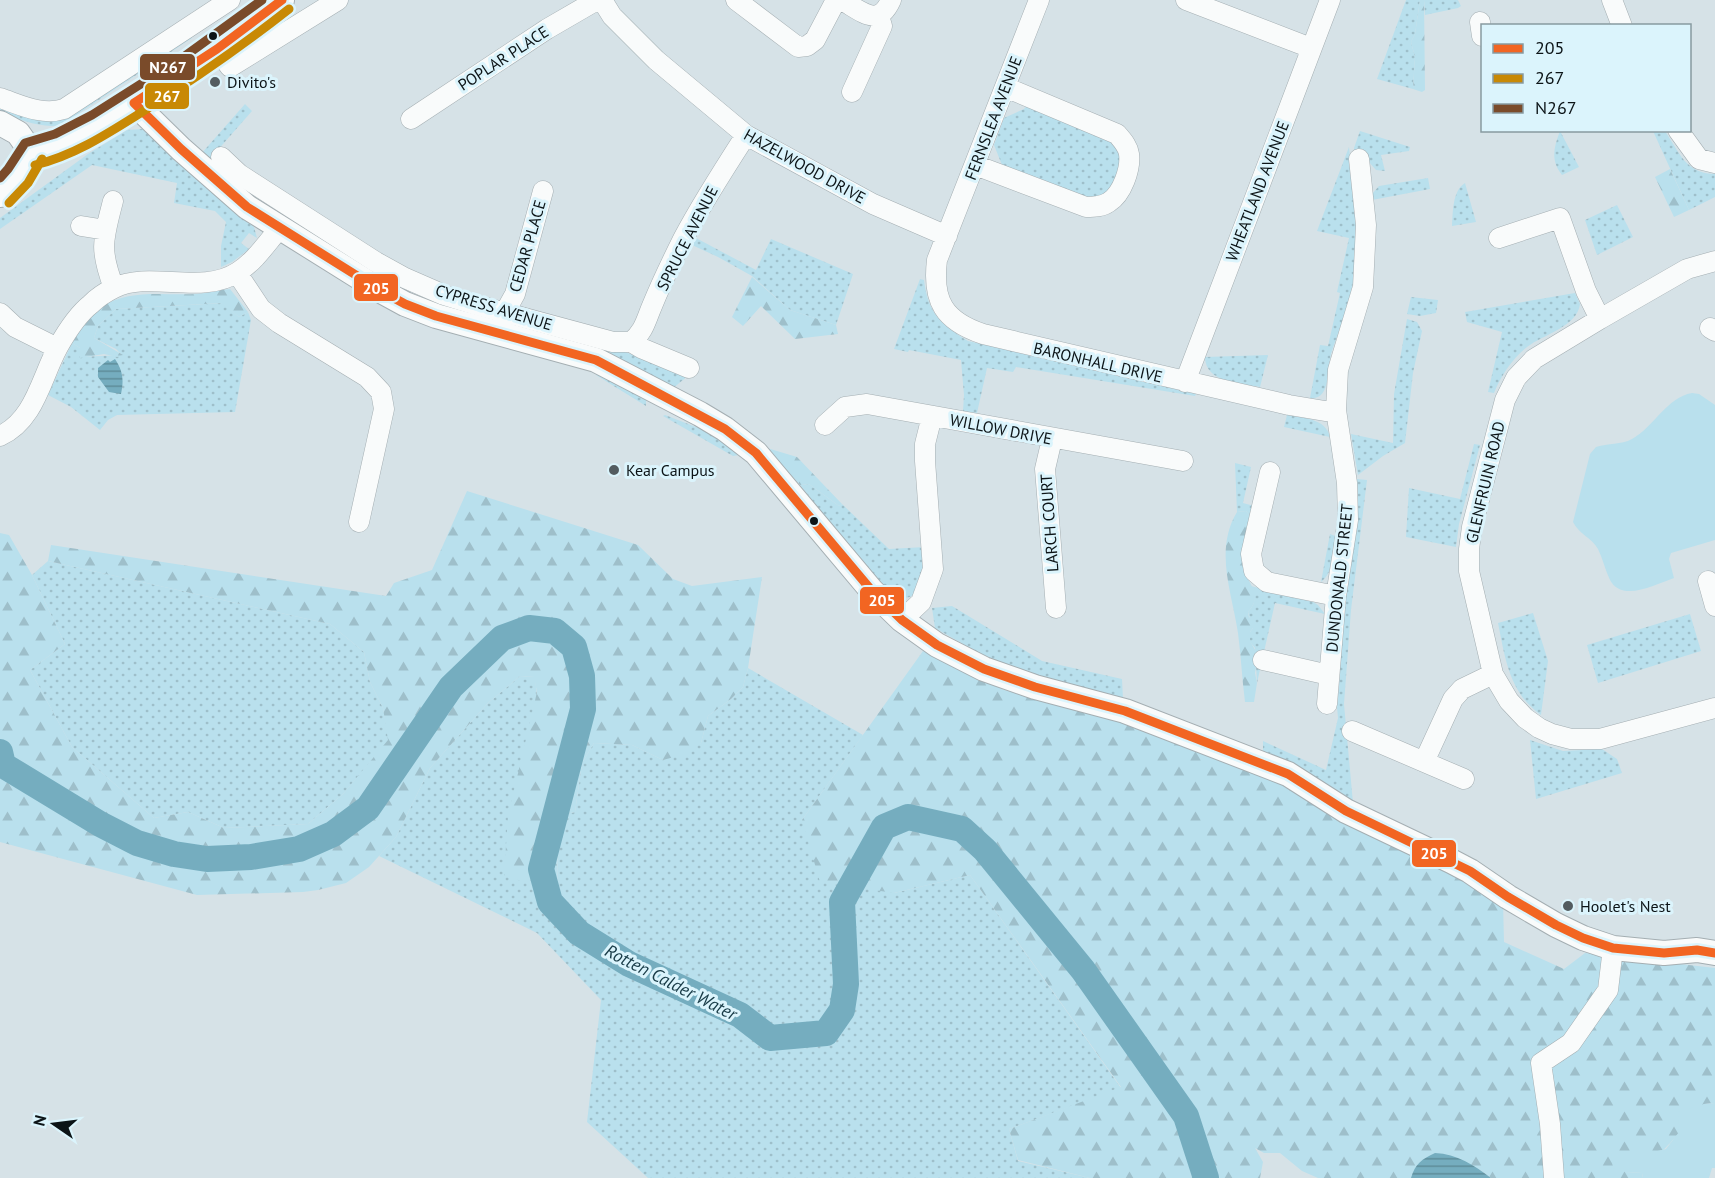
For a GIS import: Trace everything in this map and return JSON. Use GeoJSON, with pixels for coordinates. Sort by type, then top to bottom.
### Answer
{"type":"FeatureCollection","features":[{"type":"Feature","properties":{"kind":"main road"},"geometry":{"type":"LineString","coordinates":[[0,195],[18,176],[32,153],[63,143],[99,125],[217,49],[282,0]]}},
{"type":"Feature","properties":{"kind":"main road"},"geometry":{"type":"LineString","coordinates":[[134,103],[205,171],[247,207],[363,281],[405,304],[436,316],[502,323],[596,360],[725,429],[756,453],[872,591],[902,620],[937,645],[984,669],[1035,687],[1125,711],[1288,774],[1346,811],[1417,843],[1470,871],[1508,897],[1583,938],[1613,948],[1664,953],[1697,950],[1715,953]]}},
{"type":"Feature","properties":{"kind":"main road"},"geometry":{"type":"LineString","coordinates":[[0,123],[18,133],[32,153]]}},
{"type":"Feature","properties":{"kind":"street"},"geometry":{"type":"LineString","coordinates":[[0,98],[36,110],[51,112],[64,109],[230,0]]}},
{"type":"Feature","properties":{"kind":"street"},"geometry":{"type":"LineString","coordinates":[[217,49],[230,67],[338,0]]}},
{"type":"Feature","properties":{"kind":"street","name":"POPLAR PLACE"},"geometry":{"type":"LineString","coordinates":[[411,120],[547,29],[597,0]]}},
{"type":"Feature","properties":{"kind":"street","name":"HAZELWOOD DRIVE"},"geometry":{"type":"LineString","coordinates":[[602,0],[612,16],[656,60],[746,135],[873,204],[947,236]]}},
{"type":"Feature","properties":{"kind":"street"},"geometry":{"type":"LineString","coordinates":[[736,0],[798,46],[807,46],[815,40],[836,0]]}},
{"type":"Feature","properties":{"kind":"street"},"geometry":{"type":"LineString","coordinates":[[841,0],[871,15],[885,8]]}},
{"type":"Feature","properties":{"kind":"street","name":"FERNSLEA AVENUE"},"geometry":{"type":"LineString","coordinates":[[947,236],[1039,0]]}},
{"type":"Feature","properties":{"kind":"street"},"geometry":{"type":"LineString","coordinates":[[1186,0],[1311,48]]}},
{"type":"Feature","properties":{"kind":"street","name":"WHEATLAND AVENUE"},"geometry":{"type":"LineString","coordinates":[[1185,382],[1330,0]]}},
{"type":"Feature","properties":{"kind":"street"},"geometry":{"type":"LineString","coordinates":[[1612,0],[1621,24]]}},
{"type":"Feature","properties":{"kind":"street"},"geometry":{"type":"LineString","coordinates":[[852,92],[882,26],[885,8]]}},
{"type":"Feature","properties":{"kind":"street"},"geometry":{"type":"LineString","coordinates":[[975,165],[1086,207],[1098,207],[1110,202],[1124,179],[1129,165],[1129,152],[1124,141],[1117,134],[1005,87]]}},
{"type":"Feature","properties":{"kind":"street"},"geometry":{"type":"LineString","coordinates":[[1679,132],[1699,159],[1715,163]]}},
{"type":"Feature","properties":{"kind":"street","name":"SPRUCE AVENUE"},"geometry":{"type":"LineString","coordinates":[[632,342],[644,328],[683,239],[716,181],[746,135]]}},
{"type":"Feature","properties":{"kind":"street","name":"CYPRESS AVENUE"},"geometry":{"type":"LineString","coordinates":[[221,157],[239,174],[386,267],[502,323],[613,342],[632,342],[688,368]]}},
{"type":"Feature","properties":{"kind":"street","name":"DUNDONALD STREET"},"geometry":{"type":"LineString","coordinates":[[1327,704],[1336,596],[1348,520],[1347,483],[1336,410],[1338,370],[1363,287],[1366,225],[1359,159]]}},
{"type":"Feature","properties":{"kind":"street","name":"CEDAR PLACE"},"geometry":{"type":"LineString","coordinates":[[502,323],[515,294],[542,191]]}},
{"type":"Feature","properties":{"kind":"street"},"geometry":{"type":"LineString","coordinates":[[113,201],[103,245],[105,266],[114,288]]}},
{"type":"Feature","properties":{"kind":"street"},"geometry":{"type":"LineString","coordinates":[[1499,238],[1560,218],[1586,291],[1600,319]]}},
{"type":"Feature","properties":{"kind":"street"},"geometry":{"type":"LineString","coordinates":[[81,226],[106,230]]}},
{"type":"Feature","properties":{"kind":"street"},"geometry":{"type":"LineString","coordinates":[[0,436],[19,424],[30,409],[57,348],[74,321],[91,304],[114,288],[136,283],[209,282],[237,273],[254,259],[279,229]]}},
{"type":"Feature","properties":{"kind":"street","name":"BARONHALL DRIVE"},"geometry":{"type":"LineString","coordinates":[[947,236],[937,260],[935,276],[937,294],[942,307],[951,318],[967,329],[1289,405],[1325,411],[1336,410]]}},
{"type":"Feature","properties":{"kind":"street","name":"GLENFRUIN ROAD"},"geometry":{"type":"LineString","coordinates":[[1715,261],[1687,268],[1600,319],[1533,359],[1516,378],[1505,400],[1468,549],[1469,571],[1493,674],[1509,701],[1524,718],[1552,734],[1571,739],[1600,739],[1715,708]]}},
{"type":"Feature","properties":{"kind":"street"},"geometry":{"type":"LineString","coordinates":[[237,273],[261,309],[367,377],[381,392],[384,409],[359,522]]}},
{"type":"Feature","properties":{"kind":"street"},"geometry":{"type":"LineString","coordinates":[[0,314],[15,327],[57,348]]}},
{"type":"Feature","properties":{"kind":"street","name":"WILLOW DRIVE"},"geometry":{"type":"LineString","coordinates":[[825,424],[842,400],[1052,439],[1154,465],[1183,461]]}},
{"type":"Feature","properties":{"kind":"street"},"geometry":{"type":"LineString","coordinates":[[902,620],[921,602],[933,569],[925,461],[925,444],[932,416]]}},
{"type":"Feature","properties":{"kind":"street","name":"LARCH COURT"},"geometry":{"type":"LineString","coordinates":[[1052,439],[1045,469],[1045,580],[1056,608]]}},
{"type":"Feature","properties":{"kind":"street"},"geometry":{"type":"LineString","coordinates":[[1270,472],[1251,554],[1254,571],[1267,582],[1336,596]]}},
{"type":"Feature","properties":{"kind":"street"},"geometry":{"type":"LineString","coordinates":[[1708,581],[1715,606]]}},
{"type":"Feature","properties":{"kind":"street","name":"DUNDONALD STREET"},"geometry":{"type":"LineString","coordinates":[[1263,660],[1329,675]]}},
{"type":"Feature","properties":{"kind":"street"},"geometry":{"type":"LineString","coordinates":[[1424,762],[1453,699],[1462,689],[1493,674]]}},
{"type":"Feature","properties":{"kind":"street"},"geometry":{"type":"LineString","coordinates":[[1352,731],[1464,779]]}},
{"type":"Feature","properties":{"kind":"street"},"geometry":{"type":"LineString","coordinates":[[1554,1178],[1550,1125],[1541,1063],[1571,1042],[1608,990],[1613,948]]}},
{"type":"Feature","properties":{"kind":"green space"},"geometry":{"type":"Polygon","coordinates":[[[1406,0],[1420,0],[1415,34],[1411,42],[1415,57],[1413,89],[1377,79],[1406,0]]]}},
{"type":"Feature","properties":{"kind":"green space"},"geometry":{"type":"Polygon","coordinates":[[[1420,0],[1424,0],[1425,90],[1422,92],[1413,89],[1415,57],[1411,42],[1415,34],[1420,0]]]}},
{"type":"Feature","properties":{"kind":"green space"},"geometry":{"type":"Polygon","coordinates":[[[1424,0],[1458,0],[1461,6],[1425,15],[1424,0]]]}},
{"type":"Feature","properties":{"kind":"green space"},"geometry":{"type":"Polygon","coordinates":[[[189,34],[192,38],[61,125],[38,125],[0,113],[0,107],[44,117],[189,34]]]}},
{"type":"Feature","properties":{"kind":"green space"},"geometry":{"type":"Polygon","coordinates":[[[245,104],[252,111],[209,160],[201,154],[245,104]]]}},
{"type":"Feature","properties":{"kind":"green space"},"geometry":{"type":"Polygon","coordinates":[[[1028,104],[1086,125],[1112,142],[1120,153],[1122,164],[1109,194],[1093,199],[1004,170],[994,145],[1004,118],[1024,109],[1028,104]]]}},
{"type":"Feature","properties":{"kind":"green space"},"geometry":{"type":"Polygon","coordinates":[[[143,129],[193,172],[231,210],[254,227],[257,238],[249,233],[241,243],[249,249],[221,267],[221,246],[226,222],[215,211],[174,203],[177,183],[92,165],[0,229],[0,218],[88,154],[127,130],[143,129]]]}},
{"type":"Feature","properties":{"kind":"green space"},"geometry":{"type":"Polygon","coordinates":[[[1360,131],[1410,147],[1409,151],[1381,155],[1385,171],[1376,170],[1368,161],[1355,157],[1354,148],[1360,131]]]}},
{"type":"Feature","properties":{"kind":"green space"},"geometry":{"type":"Polygon","coordinates":[[[1561,132],[1579,167],[1562,175],[1555,159],[1556,143],[1561,132]]]}},
{"type":"Feature","properties":{"kind":"green space"},"geometry":{"type":"Polygon","coordinates":[[[1653,132],[1666,132],[1679,154],[1690,166],[1705,173],[1715,174],[1715,197],[1689,210],[1653,132]]]}},
{"type":"Feature","properties":{"kind":"green space"},"geometry":{"type":"Polygon","coordinates":[[[1349,147],[1356,220],[1354,275],[1347,309],[1331,354],[1325,389],[1317,398],[1310,398],[1320,345],[1328,346],[1349,238],[1317,231],[1349,147]]]}},
{"type":"Feature","properties":{"kind":"green space"},"geometry":{"type":"Polygon","coordinates":[[[1670,169],[1689,210],[1674,217],[1655,177],[1670,169]]]}},
{"type":"Feature","properties":{"kind":"green space"},"geometry":{"type":"Polygon","coordinates":[[[1428,178],[1430,189],[1372,200],[1372,194],[1379,186],[1428,178]]]}},
{"type":"Feature","properties":{"kind":"green space"},"geometry":{"type":"Polygon","coordinates":[[[1465,183],[1476,222],[1452,226],[1455,197],[1465,183]]]}},
{"type":"Feature","properties":{"kind":"green space"},"geometry":{"type":"Polygon","coordinates":[[[1617,205],[1633,237],[1597,255],[1585,220],[1617,205]]]}},
{"type":"Feature","properties":{"kind":"green space"},"geometry":{"type":"Polygon","coordinates":[[[696,238],[756,270],[771,239],[853,274],[836,325],[790,310],[752,276],[692,245],[696,238]]]}},
{"type":"Feature","properties":{"kind":"green space"},"geometry":{"type":"Polygon","coordinates":[[[752,277],[790,310],[836,325],[838,334],[795,339],[761,306],[743,326],[732,317],[752,277]]]}},
{"type":"Feature","properties":{"kind":"green space"},"geometry":{"type":"Polygon","coordinates":[[[920,279],[924,280],[929,301],[937,317],[968,341],[1196,394],[1195,396],[1016,367],[1013,372],[987,368],[977,413],[963,411],[961,360],[894,349],[920,279]]]}},
{"type":"Feature","properties":{"kind":"green space"},"geometry":{"type":"Polygon","coordinates":[[[230,289],[248,312],[239,317],[222,303],[116,309],[98,326],[94,338],[123,355],[117,357],[104,354],[80,358],[80,348],[72,343],[92,314],[112,301],[136,295],[197,294],[230,289]]]}},
{"type":"Feature","properties":{"kind":"green space"},"geometry":{"type":"Polygon","coordinates":[[[1575,293],[1580,304],[1573,319],[1527,347],[1508,368],[1494,393],[1488,392],[1502,332],[1467,322],[1465,312],[1575,293]]]}},
{"type":"Feature","properties":{"kind":"green space"},"geometry":{"type":"Polygon","coordinates":[[[1411,297],[1438,300],[1436,313],[1420,316],[1407,314],[1411,297]]]}},
{"type":"Feature","properties":{"kind":"green space"},"geometry":{"type":"Polygon","coordinates":[[[223,303],[239,317],[248,312],[251,320],[235,412],[117,415],[108,420],[100,430],[71,407],[48,395],[72,343],[80,348],[80,357],[122,355],[116,349],[94,338],[98,326],[116,309],[223,303]]]}},
{"type":"Feature","properties":{"kind":"green space"},"geometry":{"type":"Polygon","coordinates":[[[1407,319],[1417,322],[1422,331],[1413,373],[1405,443],[1358,475],[1351,434],[1393,443],[1394,394],[1407,319]]]}},
{"type":"Feature","properties":{"kind":"green space"},"geometry":{"type":"Polygon","coordinates":[[[512,323],[625,352],[689,375],[672,389],[512,323]]]}},
{"type":"Feature","properties":{"kind":"green space"},"geometry":{"type":"Polygon","coordinates":[[[1268,355],[1260,387],[1234,383],[1217,377],[1207,366],[1205,357],[1268,355]]]}},
{"type":"Feature","properties":{"kind":"green space"},"geometry":{"type":"Polygon","coordinates":[[[596,375],[646,400],[646,406],[596,375]]]}},
{"type":"Feature","properties":{"kind":"green space"},"geometry":{"type":"Polygon","coordinates":[[[1692,393],[1699,394],[1715,405],[1715,540],[1671,553],[1669,559],[1674,578],[1640,590],[1623,590],[1615,587],[1595,545],[1573,522],[1590,454],[1596,447],[1632,439],[1675,400],[1692,393]]]}},
{"type":"Feature","properties":{"kind":"green space"},"geometry":{"type":"Polygon","coordinates":[[[1287,415],[1319,422],[1328,431],[1330,437],[1284,427],[1287,415]]]}},
{"type":"Feature","properties":{"kind":"green space"},"geometry":{"type":"Polygon","coordinates":[[[663,416],[714,434],[739,455],[733,456],[663,416]]]}},
{"type":"Feature","properties":{"kind":"green space"},"geometry":{"type":"Polygon","coordinates":[[[1474,444],[1480,445],[1459,524],[1456,547],[1406,537],[1409,488],[1460,499],[1474,444]]]}},
{"type":"Feature","properties":{"kind":"green space"},"geometry":{"type":"Polygon","coordinates":[[[767,448],[797,457],[842,504],[839,506],[809,484],[800,485],[767,448]]]}},
{"type":"Feature","properties":{"kind":"green space"},"geometry":{"type":"Polygon","coordinates":[[[1235,463],[1251,467],[1243,503],[1254,506],[1250,516],[1246,511],[1237,512],[1235,463]]]}},
{"type":"Feature","properties":{"kind":"green space"},"geometry":{"type":"Polygon","coordinates":[[[1357,479],[1367,480],[1351,610],[1344,704],[1353,803],[1263,752],[1263,741],[1326,770],[1338,718],[1340,676],[1336,675],[1357,520],[1357,479]]]}},
{"type":"Feature","properties":{"kind":"green space"},"geometry":{"type":"Polygon","coordinates":[[[809,484],[839,506],[842,504],[889,549],[925,547],[927,566],[916,593],[910,597],[897,599],[853,552],[800,485],[809,484]]]}},
{"type":"Feature","properties":{"kind":"green space"},"geometry":{"type":"Polygon","coordinates":[[[467,491],[638,545],[673,579],[692,586],[762,577],[743,687],[708,716],[701,743],[685,754],[663,760],[632,745],[594,743],[582,763],[575,812],[566,814],[557,842],[558,894],[504,875],[508,816],[537,692],[534,677],[520,676],[488,703],[430,768],[396,837],[369,867],[346,883],[303,892],[197,895],[0,842],[0,533],[9,535],[32,575],[65,644],[30,670],[72,747],[154,818],[188,812],[224,828],[308,824],[343,794],[388,740],[383,708],[370,682],[364,652],[330,624],[48,561],[51,545],[386,596],[394,583],[432,570],[467,491]]]}},
{"type":"Feature","properties":{"kind":"green space"},"geometry":{"type":"Polygon","coordinates":[[[1246,511],[1250,516],[1243,547],[1242,564],[1255,594],[1253,605],[1248,612],[1249,617],[1255,621],[1250,632],[1250,641],[1258,655],[1254,702],[1245,702],[1238,633],[1229,587],[1226,556],[1230,526],[1237,512],[1246,511]]]}},
{"type":"Feature","properties":{"kind":"green space"},"geometry":{"type":"Polygon","coordinates":[[[1330,534],[1335,536],[1332,561],[1326,578],[1321,582],[1330,534]]]}},
{"type":"Feature","properties":{"kind":"green space"},"geometry":{"type":"Polygon","coordinates":[[[48,561],[330,624],[364,652],[370,682],[383,708],[389,740],[343,794],[308,824],[224,828],[188,812],[154,818],[72,747],[30,670],[65,644],[32,575],[48,561]]]}},
{"type":"Feature","properties":{"kind":"green space"},"geometry":{"type":"Polygon","coordinates":[[[1251,586],[1313,602],[1325,614],[1275,603],[1257,683],[1255,648],[1250,642],[1250,632],[1253,628],[1248,612],[1254,600],[1251,586]]]}},
{"type":"Feature","properties":{"kind":"green space"},"geometry":{"type":"Polygon","coordinates":[[[952,606],[1042,661],[1122,679],[1123,699],[1021,671],[966,646],[935,628],[932,608],[952,606]]]}},
{"type":"Feature","properties":{"kind":"green space"},"geometry":{"type":"Polygon","coordinates":[[[1533,613],[1548,661],[1541,715],[1530,706],[1515,685],[1506,661],[1498,623],[1533,613]]]}},
{"type":"Feature","properties":{"kind":"green space"},"geometry":{"type":"Polygon","coordinates":[[[1690,614],[1701,651],[1598,683],[1587,645],[1690,614]]]}},
{"type":"Feature","properties":{"kind":"green space"},"geometry":{"type":"Polygon","coordinates":[[[923,651],[1004,690],[1120,720],[1290,788],[1419,853],[1503,901],[1504,942],[1564,969],[1585,953],[1715,968],[1715,1103],[1704,1104],[1663,1150],[1644,1153],[1611,1152],[1626,1172],[1642,1173],[1643,1178],[1491,1178],[1480,1170],[1411,1178],[1318,1178],[1302,1171],[1280,1153],[1264,1153],[1255,1148],[1263,1162],[1260,1178],[1090,1178],[1018,1160],[1009,1129],[1121,1087],[970,875],[894,893],[820,882],[802,820],[923,651]]]}},
{"type":"Feature","properties":{"kind":"green space"},"geometry":{"type":"Polygon","coordinates":[[[748,668],[863,735],[802,820],[894,893],[970,875],[1121,1088],[1009,1129],[1018,1161],[1090,1178],[648,1178],[587,1122],[601,1000],[537,933],[379,856],[396,837],[430,768],[488,703],[520,676],[535,677],[558,893],[557,842],[566,814],[575,812],[582,763],[594,743],[632,745],[663,760],[701,743],[708,716],[743,687],[748,668]]]}},
{"type":"Feature","properties":{"kind":"green space"},"geometry":{"type":"Polygon","coordinates":[[[1530,740],[1563,751],[1602,749],[1617,759],[1622,773],[1536,799],[1530,740]]]}},
{"type":"Feature","properties":{"kind":"green space"},"geometry":{"type":"Polygon","coordinates":[[[1715,1103],[1715,1168],[1712,1168],[1709,1178],[1643,1178],[1642,1173],[1613,1168],[1611,1152],[1653,1152],[1666,1149],[1679,1132],[1678,1112],[1715,1103]]]}},
{"type":"Feature","properties":{"kind":"shaded area"},"geometry":{"type":"Polygon","coordinates":[[[115,359],[122,376],[121,394],[109,392],[98,377],[98,368],[108,360],[110,362],[115,359]]]}},
{"type":"Feature","properties":{"kind":"shaded area"},"geometry":{"type":"Polygon","coordinates":[[[1435,1153],[1465,1161],[1491,1178],[1411,1178],[1420,1163],[1435,1153]]]}},
{"type":"Feature","properties":{"kind":"waterway","name":"Rotten Calder Water"},"geometry":{"type":"LineString","coordinates":[[0,752],[3,765],[100,824],[137,843],[174,854],[207,859],[251,857],[299,849],[333,834],[368,808],[451,687],[502,638],[529,628],[555,631],[574,647],[582,676],[583,709],[541,869],[550,902],[579,933],[629,964],[740,1015],[770,1038],[826,1033],[842,1010],[846,984],[842,902],[884,827],[908,817],[962,829],[985,850],[1083,970],[1186,1116],[1206,1178]]}},
{"type":"Feature","properties":{"kind":"transit line","name":"N267"},"geometry":{"type":"LineString","coordinates":[[0,178],[25,143],[55,134],[92,115],[185,56],[262,0]]}},
{"type":"Feature","properties":{"kind":"transit line","name":"205"},"geometry":{"type":"LineString","coordinates":[[134,103],[217,49],[282,0]]}},
{"type":"Feature","properties":{"kind":"transit line","name":"267"},"geometry":{"type":"LineString","coordinates":[[35,165],[64,156],[116,128],[217,62],[289,9]]}},
{"type":"Feature","properties":{"kind":"transit line","name":"205"},"geometry":{"type":"LineString","coordinates":[[134,103],[181,149],[247,207],[383,292],[405,304],[436,316],[596,360],[725,429],[756,453],[872,591],[902,620],[937,645],[984,669],[1035,687],[1125,711],[1288,774],[1346,811],[1470,871],[1508,897],[1583,938],[1613,948],[1664,953],[1697,950],[1715,953]]}},
{"type":"Feature","properties":{"kind":"transit line","name":"267"},"geometry":{"type":"LineString","coordinates":[[9,203],[28,183],[42,159]]}},
{"type":"Feature","properties":{"kind":"place","name":"Divito's"},"geometry":{"type":"Point","coordinates":[215,82]}},
{"type":"Feature","properties":{"kind":"place","name":"Kear Campus"},"geometry":{"type":"Point","coordinates":[614,470]}},
{"type":"Feature","properties":{"kind":"place","name":"Hoolet's Nest"},"geometry":{"type":"Point","coordinates":[1568,906]}}]}
